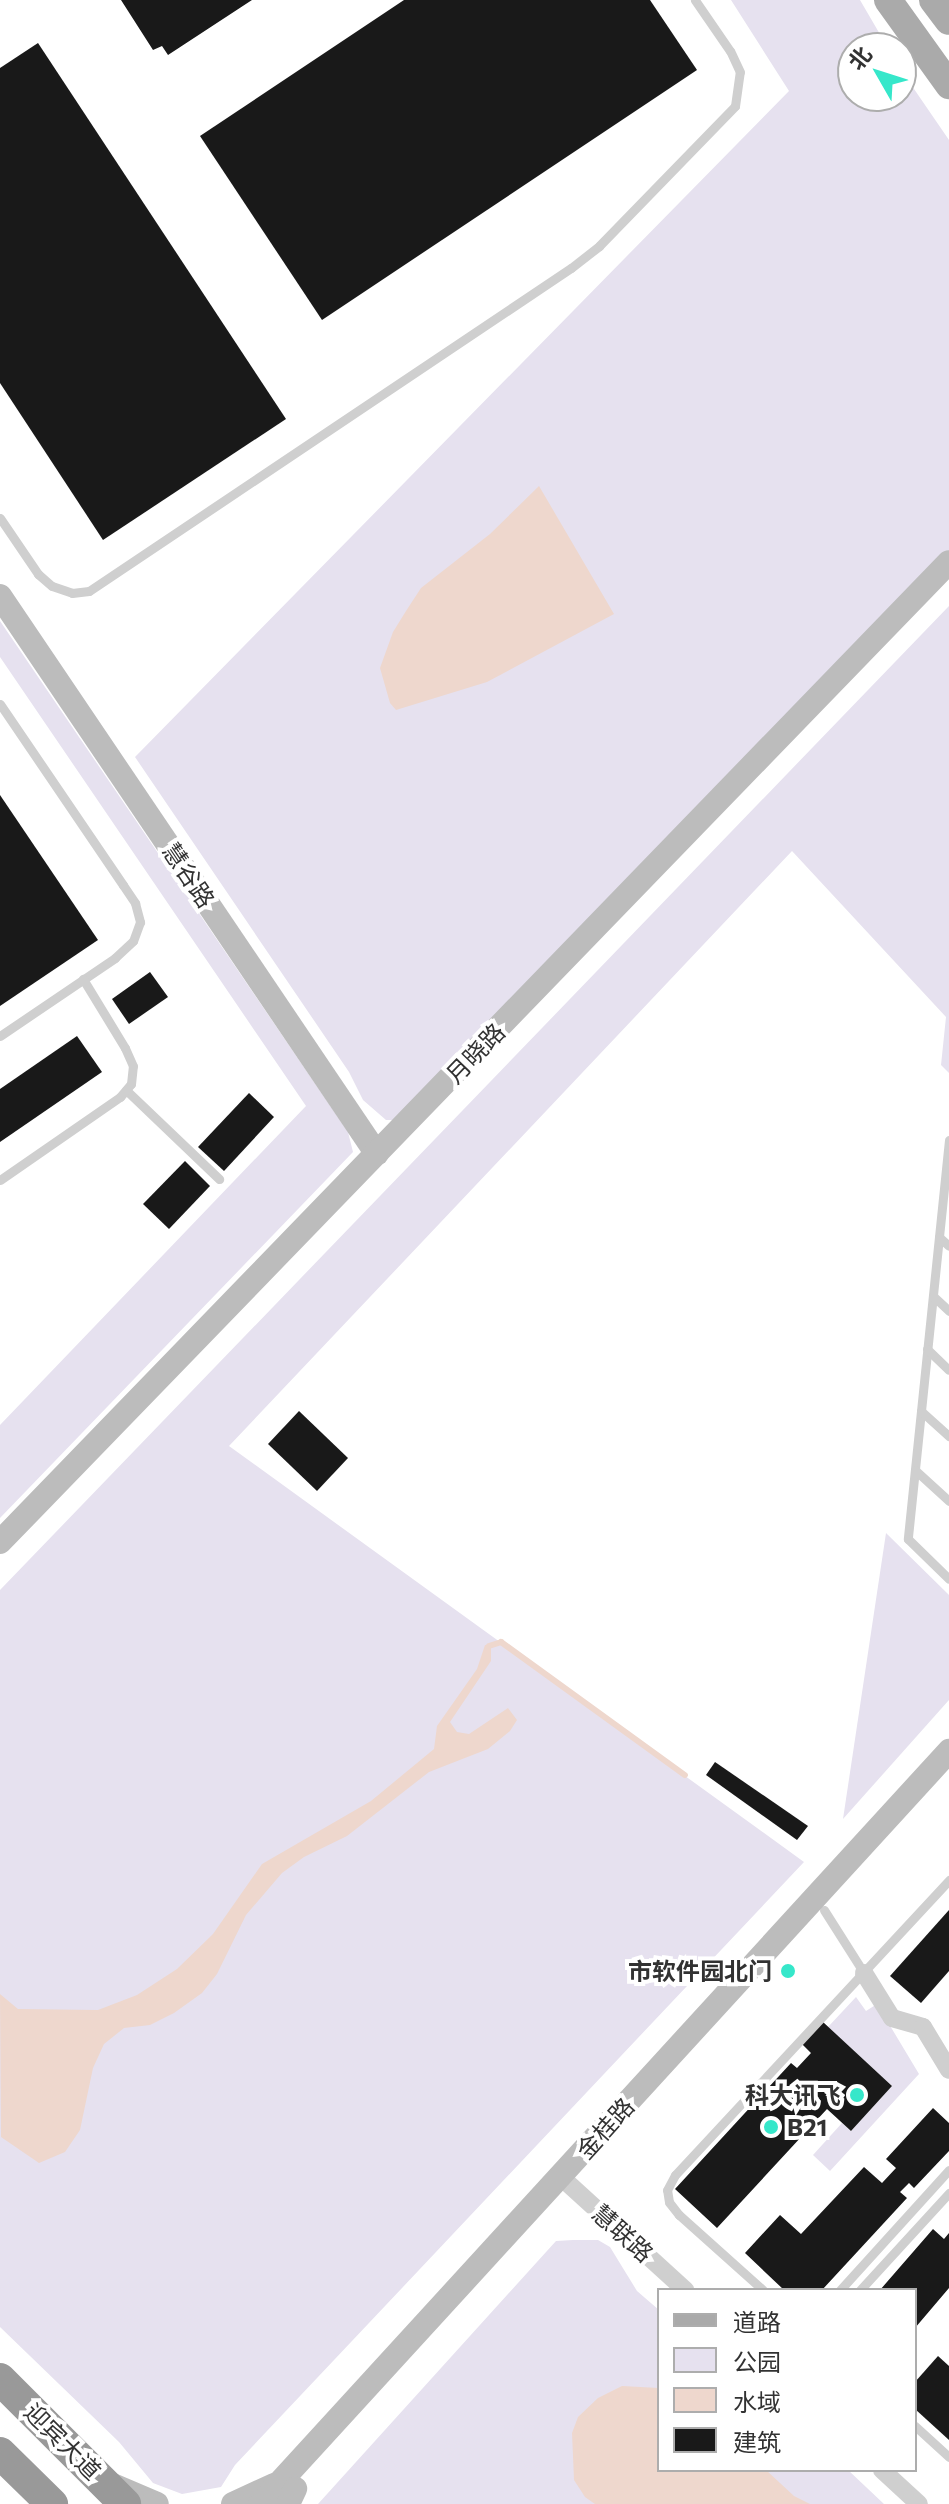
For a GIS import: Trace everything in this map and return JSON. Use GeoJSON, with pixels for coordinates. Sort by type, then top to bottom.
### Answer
{"type":"FeatureCollection","features":[{"type":"Feature","properties":{"kind":"highway","name":"迎宾大道"},"geometry":{"type":"LineString","coordinates":[[0,2379],[125,2504]]}},
{"type":"Feature","properties":{"kind":"highway"},"geometry":{"type":"LineString","coordinates":[[0,2453],[52,2504]]}},
{"type":"Feature","properties":{"kind":"main road"},"geometry":{"type":"LineString","coordinates":[[888,0],[949,85]]}},
{"type":"Feature","properties":{"kind":"main road"},"geometry":{"type":"LineString","coordinates":[[933,0],[949,21]]}},
{"type":"Feature","properties":{"kind":"street","name":"月晓路"},"geometry":{"type":"LineString","coordinates":[[0,1542],[949,562]]}},
{"type":"Feature","properties":{"kind":"street","name":"慧谷路"},"geometry":{"type":"LineString","coordinates":[[0,596],[377,1154]]}},
{"type":"Feature","properties":{"kind":"street","name":"金桂路"},"geometry":{"type":"LineString","coordinates":[[260,2504],[287,2494],[949,1751]]}},
{"type":"Feature","properties":{"kind":"street","name":"金桂路"},"geometry":{"type":"LineString","coordinates":[[566,2181],[824,1910],[949,1773]]}},
{"type":"Feature","properties":{"kind":"street"},"geometry":{"type":"LineString","coordinates":[[864,1973],[892,2018],[923,2027],[949,2070]]}},
{"type":"Feature","properties":{"kind":"street","name":"慧联路"},"geometry":{"type":"LineString","coordinates":[[566,2181],[683,2288]]}},
{"type":"Feature","properties":{"kind":"street"},"geometry":{"type":"LineString","coordinates":[[884,2472],[919,2504]]}},
{"type":"Feature","properties":{"kind":"street"},"geometry":{"type":"LineString","coordinates":[[102,2480],[157,2504]]}},
{"type":"Feature","properties":{"kind":"street"},"geometry":{"type":"LineString","coordinates":[[233,2504],[287,2494]]}},
{"type":"Feature","properties":{"kind":"lane"},"geometry":{"type":"LineString","coordinates":[[0,518],[38,574],[52,586],[72,593],[89,591],[571,268],[599,246],[735,106],[740,72],[730,51],[695,0]]}},
{"type":"Feature","properties":{"kind":"lane"},"geometry":{"type":"LineString","coordinates":[[0,704],[135,903],[140,922],[133,941],[0,1036]]}},
{"type":"Feature","properties":{"kind":"lane"},"geometry":{"type":"LineString","coordinates":[[0,1180],[131,1084],[133,1066],[113,1025],[83,979]]}},
{"type":"Feature","properties":{"kind":"lane"},"geometry":{"type":"LineString","coordinates":[[126,1090],[219,1179]]}},
{"type":"Feature","properties":{"kind":"lane"},"geometry":{"type":"LineString","coordinates":[[949,1140],[908,1539],[949,1579]]}},
{"type":"Feature","properties":{"kind":"lane"},"geometry":{"type":"LineString","coordinates":[[939,1237],[949,1246]]}},
{"type":"Feature","properties":{"kind":"lane"},"geometry":{"type":"LineString","coordinates":[[933,1296],[949,1311]]}},
{"type":"Feature","properties":{"kind":"lane"},"geometry":{"type":"LineString","coordinates":[[927,1349],[949,1370]]}},
{"type":"Feature","properties":{"kind":"lane"},"geometry":{"type":"LineString","coordinates":[[921,1411],[949,1436]]}},
{"type":"Feature","properties":{"kind":"lane"},"geometry":{"type":"LineString","coordinates":[[915,1470],[949,1501]]}},
{"type":"Feature","properties":{"kind":"lane"},"geometry":{"type":"LineString","coordinates":[[761,2288],[679,2215],[669,2202],[667,2190],[675,2175],[949,1880]]}},
{"type":"Feature","properties":{"kind":"lane"},"geometry":{"type":"LineString","coordinates":[[824,1910],[864,1973]]}},
{"type":"Feature","properties":{"kind":"lane"},"geometry":{"type":"LineString","coordinates":[[842,2288],[949,2170]]}},
{"type":"Feature","properties":{"kind":"lane"},"geometry":{"type":"LineString","coordinates":[[862,2288],[949,2193]]}},
{"type":"Feature","properties":{"kind":"lane"},"geometry":{"type":"LineString","coordinates":[[917,2428],[949,2457]]}},
{"type":"Feature","properties":{"kind":"green space"},"geometry":{"type":"Polygon","coordinates":[[[731,0],[860,0],[879,32],[837,32],[837,112],[917,112],[917,93],[949,140],[949,552],[401,1120],[386,1120],[363,1100],[349,1072],[135,757],[789,91],[731,0]]]}},
{"type":"Feature","properties":{"kind":"green space"},"geometry":{"type":"Polygon","coordinates":[[[949,606],[949,1073],[941,1065],[946,1017],[792,851],[229,1446],[804,1862],[235,2465],[221,2487],[182,2494],[153,2483],[119,2442],[0,2327],[0,1590],[949,606]]]}},
{"type":"Feature","properties":{"kind":"green space"},"geometry":{"type":"Polygon","coordinates":[[[0,621],[348,1132],[353,1152],[0,1518],[0,1425],[306,1106],[0,657],[0,621]]]}},
{"type":"Feature","properties":{"kind":"green space"},"geometry":{"type":"Polygon","coordinates":[[[886,1533],[949,1595],[949,1700],[843,1819],[886,1533]]]}},
{"type":"Feature","properties":{"kind":"green space"},"geometry":{"type":"Polygon","coordinates":[[[856,1997],[866,2011],[877,2004],[919,2074],[830,2171],[813,2155],[842,2123],[851,2131],[892,2086],[828,2027],[856,1997]]]}},
{"type":"Feature","properties":{"kind":"green space"},"geometry":{"type":"Polygon","coordinates":[[[598,2240],[610,2247],[637,2291],[657,2308],[657,2472],[850,2472],[884,2504],[318,2504],[556,2241],[598,2240]]]}},
{"type":"Feature","properties":{"kind":"water"},"geometry":{"type":"Polygon","coordinates":[[[539,486],[614,614],[487,682],[396,710],[390,703],[380,668],[393,632],[406,611],[421,588],[490,534],[539,486]]]}},
{"type":"Feature","properties":{"kind":"water"},"geometry":{"type":"Polygon","coordinates":[[[485,1645],[491,1646],[491,1661],[450,1722],[457,1732],[469,1734],[508,1708],[517,1720],[510,1731],[488,1749],[429,1772],[347,1836],[304,1857],[282,1873],[246,1915],[217,1974],[202,1993],[150,2025],[124,2028],[104,2044],[93,2068],[80,2130],[65,2152],[39,2163],[1,2137],[0,1994],[18,2009],[98,2010],[137,1995],[177,1969],[213,1934],[262,1864],[371,1801],[434,1749],[437,1726],[477,1669],[485,1645]]]}},
{"type":"Feature","properties":{"kind":"water"},"geometry":{"type":"Polygon","coordinates":[[[622,2386],[657,2388],[657,2472],[768,2472],[794,2496],[810,2504],[595,2504],[585,2497],[574,2480],[572,2433],[578,2417],[598,2398],[622,2386]]]}},
{"type":"Feature","properties":{"kind":"building"},"geometry":{"type":"Polygon","coordinates":[[[121,0],[252,0],[168,55],[162,46],[153,50],[121,0]]]}},
{"type":"Feature","properties":{"kind":"building"},"geometry":{"type":"Polygon","coordinates":[[[404,0],[650,0],[697,70],[322,320],[200,136],[404,0]]]}},
{"type":"Feature","properties":{"kind":"building"},"geometry":{"type":"Polygon","coordinates":[[[38,43],[286,419],[103,540],[0,383],[0,68],[38,43]]]}},
{"type":"Feature","properties":{"kind":"building"},"geometry":{"type":"Polygon","coordinates":[[[0,795],[98,940],[0,1006],[0,795]]]}},
{"type":"Feature","properties":{"kind":"building"},"geometry":{"type":"Polygon","coordinates":[[[150,972],[168,997],[129,1024],[112,999],[150,972]]]}},
{"type":"Feature","properties":{"kind":"building"},"geometry":{"type":"Polygon","coordinates":[[[77,1036],[102,1072],[0,1142],[0,1089],[77,1036]]]}},
{"type":"Feature","properties":{"kind":"building"},"geometry":{"type":"Polygon","coordinates":[[[249,1093],[274,1117],[224,1171],[198,1147],[249,1093]]]}},
{"type":"Feature","properties":{"kind":"building"},"geometry":{"type":"Polygon","coordinates":[[[185,1161],[210,1186],[169,1229],[143,1204],[185,1161]]]}},
{"type":"Feature","properties":{"kind":"building"},"geometry":{"type":"Polygon","coordinates":[[[299,1411],[348,1458],[317,1491],[268,1444],[299,1411]]]}},
{"type":"Feature","properties":{"kind":"building"},"geometry":{"type":"Polygon","coordinates":[[[715,1762],[808,1826],[797,1840],[706,1775],[715,1762]]]}},
{"type":"Feature","properties":{"kind":"building"},"geometry":{"type":"Polygon","coordinates":[[[949,1910],[949,1971],[921,2003],[890,1976],[949,1910]]]}},
{"type":"Feature","properties":{"kind":"building","name":"B21"},"geometry":{"type":"Polygon","coordinates":[[[823,2022],[892,2086],[851,2131],[827,2109],[717,2228],[675,2189],[791,2063],[797,2068],[811,2053],[802,2044],[823,2022]]]}},
{"type":"Feature","properties":{"kind":"building"},"geometry":{"type":"Polygon","coordinates":[[[933,2108],[949,2123],[949,2151],[914,2188],[909,2183],[900,2192],[907,2198],[824,2288],[782,2288],[745,2253],[780,2215],[801,2234],[864,2167],[882,2183],[896,2168],[886,2159],[933,2108]]]}},
{"type":"Feature","properties":{"kind":"building"},"geometry":{"type":"Polygon","coordinates":[[[933,2229],[944,2239],[949,2233],[949,2288],[917,2326],[917,2288],[882,2288],[933,2229]]]}},
{"type":"Feature","properties":{"kind":"building"},"geometry":{"type":"Polygon","coordinates":[[[938,2356],[949,2366],[949,2440],[917,2411],[917,2380],[938,2356]]]}},
{"type":"Feature","properties":{"kind":"waterway"},"geometry":{"type":"LineString","coordinates":[[489,1646],[501,1642],[685,1775]]}},
{"type":"Feature","properties":{"kind":"place","name":"市软件园北门"},"geometry":{"type":"Point","coordinates":[788,1971]}},
{"type":"Feature","properties":{"kind":"place","name":"科大讯飞"},"geometry":{"type":"Point","coordinates":[857,2095]}},
{"type":"Feature","properties":{"kind":"place","name":"B21"},"geometry":{"type":"Point","coordinates":[771,2127]}}]}
